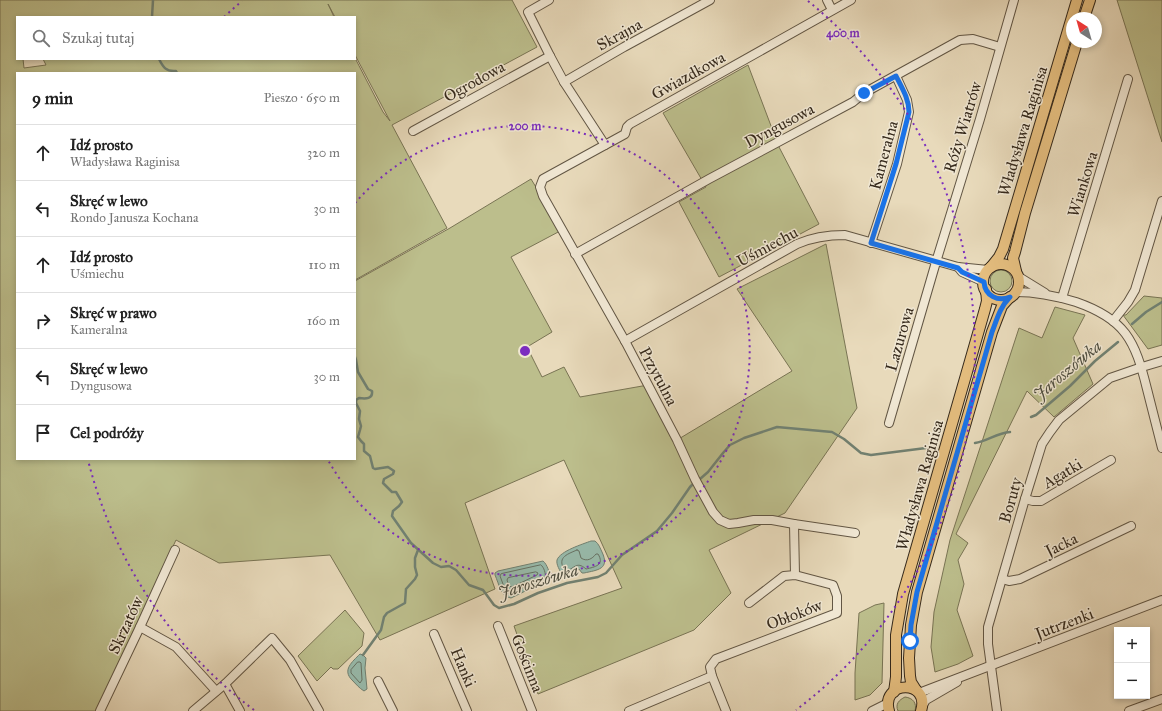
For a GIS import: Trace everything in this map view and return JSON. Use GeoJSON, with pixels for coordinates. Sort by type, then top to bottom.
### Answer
{"type":"FeatureCollection","features":[{"type":"Feature","properties":{"kind":"main road","name":"Władysława Raginisa"},"geometry":{"type":"LineString","coordinates":[[990,269],[1003,249],[1077,0]]}},
{"type":"Feature","properties":{"kind":"main road"},"geometry":{"type":"LineString","coordinates":[[1086,12],[1090,0]]}},
{"type":"Feature","properties":{"kind":"main road","name":"Władysława Raginisa"},"geometry":{"type":"LineString","coordinates":[[1017,274],[1014,258],[1025,213],[1075,48]]}},
{"type":"Feature","properties":{"kind":"main road"},"geometry":{"type":"LineString","coordinates":[[998,264],[1006,264],[1010,266],[1017,274],[1018,287],[1013,294],[1002,299],[991,296],[985,286],[984,278],[990,269],[998,264]]}},
{"type":"Feature","properties":{"kind":"main road","name":"Władysława Raginisa"},"geometry":{"type":"LineString","coordinates":[[894,692],[896,677],[896,636],[903,594],[985,309],[987,301],[985,286]]}},
{"type":"Feature","properties":{"kind":"main road","name":"Władysława Raginisa"},"geometry":{"type":"LineString","coordinates":[[922,708],[922,698],[911,682],[909,658],[911,625],[917,592],[992,332],[999,312],[1004,303],[1013,294]]}},
{"type":"Feature","properties":{"kind":"main road"},"geometry":{"type":"LineString","coordinates":[[889,707],[889,698],[899,688],[906,687],[917,692]]}},
{"type":"Feature","properties":{"kind":"street"},"geometry":{"type":"LineString","coordinates":[[549,0],[528,12],[564,82],[605,144]]}},
{"type":"Feature","properties":{"kind":"street","name":"Skrajna"},"geometry":{"type":"LineString","coordinates":[[564,82],[710,0]]}},
{"type":"Feature","properties":{"kind":"street"},"geometry":{"type":"LineString","coordinates":[[827,0],[832,10]]}},
{"type":"Feature","properties":{"kind":"street","name":"Gwiazdkowa"},"geometry":{"type":"LineString","coordinates":[[543,179],[625,134],[627,127],[630,124],[851,0]]}},
{"type":"Feature","properties":{"kind":"street","name":"Róży Wiatrów"},"geometry":{"type":"LineString","coordinates":[[936,262],[980,119],[1014,0]]}},
{"type":"Feature","properties":{"kind":"street","name":"Dyngusowa"},"geometry":{"type":"LineString","coordinates":[[575,254],[709,179],[853,102],[864,93],[960,40],[973,39],[1000,47]]}},
{"type":"Feature","properties":{"kind":"street","name":"Ogrodowa"},"geometry":{"type":"LineString","coordinates":[[413,131],[550,56]]}},
{"type":"Feature","properties":{"kind":"street","name":"Kameralna"},"geometry":{"type":"LineString","coordinates":[[871,243],[896,164],[909,112],[908,100],[896,76]]}},
{"type":"Feature","properties":{"kind":"street","name":"Wiankowa"},"geometry":{"type":"LineString","coordinates":[[1062,298],[1128,79]]}},
{"type":"Feature","properties":{"kind":"street","name":"Przytulna"},"geometry":{"type":"LineString","coordinates":[[543,179],[541,183],[541,191],[625,341],[677,440],[695,479],[716,516],[728,524],[754,520],[772,520],[794,524]]}},
{"type":"Feature","properties":{"kind":"street"},"geometry":{"type":"LineString","coordinates":[[1113,321],[1128,302],[1135,290],[1162,201]]}},
{"type":"Feature","properties":{"kind":"street","name":"Uśmiechu"},"geometry":{"type":"LineString","coordinates":[[625,341],[806,240],[817,237],[846,235],[958,268],[990,269]]}},
{"type":"Feature","properties":{"kind":"street","name":"Lazurowa"},"geometry":{"type":"LineString","coordinates":[[889,423],[936,262]]}},
{"type":"Feature","properties":{"kind":"street","name":"Uśmiechu"},"geometry":{"type":"LineString","coordinates":[[958,268],[985,286]]}},
{"type":"Feature","properties":{"kind":"street"},"geometry":{"type":"LineString","coordinates":[[1017,274],[1048,294]]}},
{"type":"Feature","properties":{"kind":"street"},"geometry":{"type":"LineString","coordinates":[[1013,294],[1048,294],[1093,308],[1113,321],[1125,333],[1131,341],[1142,366],[1162,448]]}},
{"type":"Feature","properties":{"kind":"street","name":"Boruty"},"geometry":{"type":"LineString","coordinates":[[997,711],[990,666],[988,627],[1042,444],[1060,420],[1110,378],[1142,366],[1162,361]]}},
{"type":"Feature","properties":{"kind":"street","name":"Agatki"},"geometry":{"type":"LineString","coordinates":[[1025,499],[1041,501],[1111,460]]}},
{"type":"Feature","properties":{"kind":"street"},"geometry":{"type":"LineString","coordinates":[[795,575],[794,524],[855,533]]}},
{"type":"Feature","properties":{"kind":"street","name":"Jacka"},"geometry":{"type":"LineString","coordinates":[[1002,579],[1009,581],[1020,579],[1131,526]]}},
{"type":"Feature","properties":{"kind":"street","name":"Skrzatów"},"geometry":{"type":"LineString","coordinates":[[100,711],[140,628],[175,550]]}},
{"type":"Feature","properties":{"kind":"street","name":"Obłoków"},"geometry":{"type":"LineString","coordinates":[[712,676],[710,667],[716,660],[837,613],[838,596],[832,585],[795,575],[784,576],[750,603]]}},
{"type":"Feature","properties":{"kind":"street","name":"Jutrzenki"},"geometry":{"type":"LineString","coordinates":[[917,692],[976,672],[1162,600]]}},
{"type":"Feature","properties":{"kind":"street","name":"Gościnna"},"geometry":{"type":"LineString","coordinates":[[498,626],[532,711]]}},
{"type":"Feature","properties":{"kind":"street"},"geometry":{"type":"LineString","coordinates":[[140,628],[176,647],[216,691]]}},
{"type":"Feature","properties":{"kind":"street","name":"Hanki"},"geometry":{"type":"LineString","coordinates":[[434,634],[467,711]]}},
{"type":"Feature","properties":{"kind":"street"},"geometry":{"type":"LineString","coordinates":[[193,711],[225,684],[272,638],[290,660],[319,711]]}},
{"type":"Feature","properties":{"kind":"street","name":"Jutrzenki"},"geometry":{"type":"LineString","coordinates":[[922,708],[926,700],[976,672]]}},
{"type":"Feature","properties":{"kind":"street"},"geometry":{"type":"LineString","coordinates":[[629,711],[712,676],[726,711]]}},
{"type":"Feature","properties":{"kind":"street"},"geometry":{"type":"LineString","coordinates":[[378,681],[393,711]]}},
{"type":"Feature","properties":{"kind":"street"},"geometry":{"type":"LineString","coordinates":[[225,684],[240,711]]}},
{"type":"Feature","properties":{"kind":"street"},"geometry":{"type":"LineString","coordinates":[[1129,711],[1162,699]]}},
{"type":"Feature","properties":{"kind":"street"},"geometry":{"type":"LineString","coordinates":[[872,711],[889,707]]}},
{"type":"Feature","properties":{"kind":"green space"},"geometry":{"type":"Polygon","coordinates":[[[0,0],[512,0],[537,47],[392,125],[447,228],[356,279],[356,72],[16,72],[16,460],[356,460],[356,280],[450,228],[531,179],[562,230],[511,257],[552,332],[527,347],[542,377],[564,367],[580,397],[648,385],[677,440],[792,371],[737,289],[826,244],[857,408],[785,513],[709,550],[731,593],[694,630],[538,694],[514,626],[622,588],[564,460],[465,503],[495,589],[380,640],[330,555],[219,563],[176,540],[96,711],[0,711],[0,0]],[[328,4],[334,16],[16,16],[16,60],[23,60],[24,68],[46,65],[44,60],[356,60],[383,112],[390,121],[356,57],[356,16],[334,16],[328,4]]]}},
{"type":"Feature","properties":{"kind":"green space"},"geometry":{"type":"Polygon","coordinates":[[[1117,0],[1162,0],[1162,142],[1117,0]]]}},
{"type":"Feature","properties":{"kind":"green space"},"geometry":{"type":"Polygon","coordinates":[[[748,65],[779,147],[819,224],[719,277],[679,202],[706,187],[663,113],[748,65]]]}},
{"type":"Feature","properties":{"kind":"green space"},"geometry":{"type":"Polygon","coordinates":[[[1001,270],[1009,273],[1012,281],[1009,289],[1001,292],[993,289],[990,281],[993,273],[1001,270]]]}},
{"type":"Feature","properties":{"kind":"green space"},"geometry":{"type":"Polygon","coordinates":[[[1144,296],[1162,298],[1162,345],[1148,349],[1123,315],[1126,315],[1144,296]]]}},
{"type":"Feature","properties":{"kind":"green space"},"geometry":{"type":"Polygon","coordinates":[[[1055,307],[1085,315],[1073,338],[1093,384],[1054,417],[1027,391],[956,534],[968,543],[958,560],[964,584],[957,610],[973,656],[958,664],[935,672],[931,647],[934,612],[950,540],[1019,328],[1042,338],[1055,307]]]}},
{"type":"Feature","properties":{"kind":"green space"},"geometry":{"type":"Polygon","coordinates":[[[884,603],[882,683],[870,695],[855,700],[855,673],[859,613],[875,605],[884,603]]]}},
{"type":"Feature","properties":{"kind":"green space"},"geometry":{"type":"Polygon","coordinates":[[[345,610],[364,633],[362,646],[338,669],[333,669],[331,667],[317,681],[298,656],[345,610]]]}},
{"type":"Feature","properties":{"kind":"green space"},"geometry":{"type":"Polygon","coordinates":[[[905,697],[914,701],[915,711],[898,711],[898,702],[905,697]]]}},
{"type":"Feature","properties":{"kind":"water"},"geometry":{"type":"Polygon","coordinates":[[[591,541],[598,543],[604,558],[604,565],[598,570],[594,571],[582,573],[579,569],[575,570],[568,576],[562,575],[557,564],[559,557],[572,548],[591,541]]]}},
{"type":"Feature","properties":{"kind":"water"},"geometry":{"type":"Polygon","coordinates":[[[543,561],[549,571],[550,578],[548,580],[511,598],[503,593],[495,573],[498,571],[543,561]]]}},
{"type":"Feature","properties":{"kind":"water"},"geometry":{"type":"Polygon","coordinates":[[[360,654],[366,658],[365,668],[367,689],[364,691],[352,680],[348,673],[349,666],[360,654]]]}},
{"type":"Feature","properties":{"kind":"waterway","name":"Jaroszówka"},"geometry":{"type":"LineString","coordinates":[[152,16],[153,0]]}},
{"type":"Feature","properties":{"kind":"waterway","name":"Jaroszówka"},"geometry":{"type":"LineString","coordinates":[[160,60],[165,68],[176,72]]}},
{"type":"Feature","properties":{"kind":"waterway","name":"Jaroszówka"},"geometry":{"type":"LineString","coordinates":[[1132,324],[1146,312],[1162,302]]}},
{"type":"Feature","properties":{"kind":"waterway","name":"Jaroszówka"},"geometry":{"type":"LineString","coordinates":[[1031,417],[1036,415],[1070,386],[1095,361],[1118,342]]}},
{"type":"Feature","properties":{"kind":"waterway","name":"Jaroszówka"},"geometry":{"type":"LineString","coordinates":[[356,360],[358,372],[368,389],[372,391],[370,397],[359,398],[356,400]]}},
{"type":"Feature","properties":{"kind":"waterway","name":"Jaroszówka"},"geometry":{"type":"LineString","coordinates":[[356,403],[360,411],[359,419],[361,426],[358,437],[364,444],[364,451],[370,456],[373,468],[388,467],[394,471],[393,474],[384,479],[383,483],[392,492],[396,492],[402,502],[393,511],[392,516],[411,543],[433,563],[441,567],[449,566],[456,570],[469,585],[483,590],[494,605],[499,608],[514,604],[538,593],[567,583],[598,577],[606,573],[622,555],[657,531],[694,483]]}},
{"type":"Feature","properties":{"kind":"waterway","name":"Jaroszówka"},"geometry":{"type":"LineString","coordinates":[[700,479],[708,472],[730,445],[744,438],[777,427],[832,432],[844,439],[861,453],[871,455],[926,448]]}},
{"type":"Feature","properties":{"kind":"waterway"},"geometry":{"type":"LineString","coordinates":[[975,443],[1010,432]]}},
{"type":"Feature","properties":{"kind":"waterway"},"geometry":{"type":"LineString","coordinates":[[363,655],[381,630],[384,617],[387,613],[405,603],[406,589],[417,575],[415,558],[418,550]]}},
{"type":"Feature","properties":{"kind":"route"},"geometry":{"type":"LineString","coordinates":[[864,93],[896,76],[908,100],[909,106],[909,112],[896,164],[871,243],[958,268],[962,272],[984,282],[984,286],[988,293],[994,298],[1002,299],[1010,297],[1004,303],[999,312],[992,332],[977,389],[917,592],[911,625],[910,641]]}}]}
